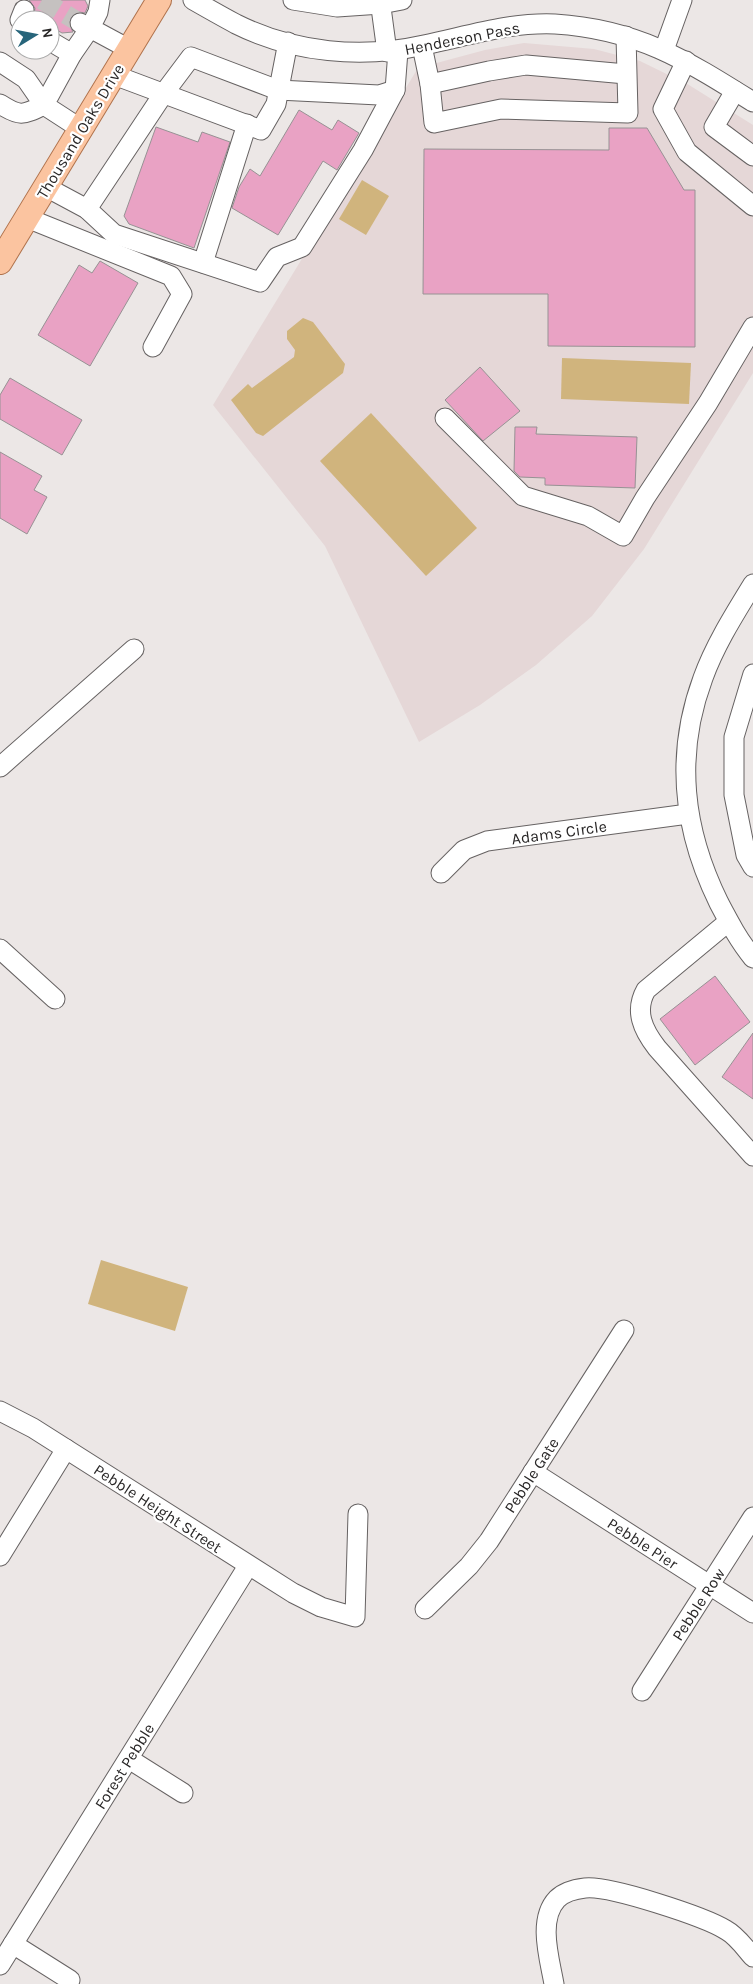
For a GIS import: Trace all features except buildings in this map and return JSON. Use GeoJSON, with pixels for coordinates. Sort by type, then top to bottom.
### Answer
{"type":"FeatureCollection","features":[{"type":"Feature","properties":{"kind":"main road","name":"Thousand Oaks Drive"},"geometry":{"type":"LineString","coordinates":[[2,254],[27,218],[159,0]]}},
{"type":"Feature","properties":{"kind":"street"},"geometry":{"type":"LineString","coordinates":[[0,104],[15,114],[25,114],[44,105],[85,26],[98,12],[100,0]]}},
{"type":"Feature","properties":{"kind":"street","name":"Henderson Pass"},"geometry":{"type":"LineString","coordinates":[[193,0],[237,24],[271,38],[329,51],[373,53],[393,51],[490,30],[523,25],[554,24],[585,27],[626,36],[664,50],[686,61],[753,102]]}},
{"type":"Feature","properties":{"kind":"street"},"geometry":{"type":"LineString","coordinates":[[294,0],[337,7],[402,0]]}},
{"type":"Feature","properties":{"kind":"street"},"geometry":{"type":"LineString","coordinates":[[664,50],[682,0]]}},
{"type":"Feature","properties":{"kind":"street"},"geometry":{"type":"LineString","coordinates":[[46,186],[87,209],[114,234],[260,282],[277,258],[302,247],[363,150],[395,90],[393,51],[380,2]]}},
{"type":"Feature","properties":{"kind":"street"},"geometry":{"type":"LineString","coordinates":[[85,26],[129,49]]}},
{"type":"Feature","properties":{"kind":"street"},"geometry":{"type":"LineString","coordinates":[[422,46],[430,84],[434,123],[501,109],[628,113],[626,36]]}},
{"type":"Feature","properties":{"kind":"street"},"geometry":{"type":"LineString","coordinates":[[114,74],[261,130],[276,104],[288,42]]}},
{"type":"Feature","properties":{"kind":"street"},"geometry":{"type":"LineString","coordinates":[[60,47],[72,54]]}},
{"type":"Feature","properties":{"kind":"street"},"geometry":{"type":"LineString","coordinates":[[87,209],[164,93],[191,58],[278,90],[379,95],[395,90]]}},
{"type":"Feature","properties":{"kind":"street"},"geometry":{"type":"LineString","coordinates":[[686,61],[663,109],[687,152],[753,206]]}},
{"type":"Feature","properties":{"kind":"street"},"geometry":{"type":"LineString","coordinates":[[0,62],[26,79],[44,105],[80,129]]}},
{"type":"Feature","properties":{"kind":"street"},"geometry":{"type":"LineString","coordinates":[[430,84],[526,65],[626,74]]}},
{"type":"Feature","properties":{"kind":"street"},"geometry":{"type":"LineString","coordinates":[[735,91],[714,127],[753,156]]}},
{"type":"Feature","properties":{"kind":"street"},"geometry":{"type":"LineString","coordinates":[[203,263],[246,124]]}},
{"type":"Feature","properties":{"kind":"street"},"geometry":{"type":"LineString","coordinates":[[27,218],[171,276],[182,294],[153,347]]}},
{"type":"Feature","properties":{"kind":"street"},"geometry":{"type":"LineString","coordinates":[[446,418],[523,496],[588,516],[623,536],[645,498],[708,403],[753,327]]}},
{"type":"Feature","properties":{"kind":"street"},"geometry":{"type":"LineString","coordinates":[[753,584],[714,651],[702,680],[693,710],[685,772],[688,814],[705,874],[728,922],[753,958]]}},
{"type":"Feature","properties":{"kind":"street"},"geometry":{"type":"LineString","coordinates":[[0,767],[134,649]]}},
{"type":"Feature","properties":{"kind":"street"},"geometry":{"type":"LineString","coordinates":[[753,674],[734,737],[734,795],[746,855],[753,867]]}},
{"type":"Feature","properties":{"kind":"street","name":"Adams Circle"},"geometry":{"type":"LineString","coordinates":[[441,873],[464,850],[487,842],[688,814]]}},
{"type":"Feature","properties":{"kind":"street"},"geometry":{"type":"LineString","coordinates":[[728,922],[646,990],[641,999],[640,1011],[642,1022],[649,1037],[753,1156]]}},
{"type":"Feature","properties":{"kind":"street"},"geometry":{"type":"LineString","coordinates":[[1,951],[55,999]]}},
{"type":"Feature","properties":{"kind":"street","name":"Pebble Gate"},"geometry":{"type":"LineString","coordinates":[[425,1609],[474,1560],[489,1541],[624,1330]]}},
{"type":"Feature","properties":{"kind":"street","name":"Pebble Height Street"},"geometry":{"type":"LineString","coordinates":[[0,1411],[33,1428],[293,1594],[338,1613],[355,1617],[358,1514]]}},
{"type":"Feature","properties":{"kind":"street"},"geometry":{"type":"LineString","coordinates":[[0,1556],[66,1449]]}},
{"type":"Feature","properties":{"kind":"street","name":"Pebble Pier"},"geometry":{"type":"LineString","coordinates":[[533,1472],[753,1613]]}},
{"type":"Feature","properties":{"kind":"street","name":"Pebble Row"},"geometry":{"type":"LineString","coordinates":[[642,1691],[753,1517]]}},
{"type":"Feature","properties":{"kind":"street","name":"Forest Pebble"},"geometry":{"type":"LineString","coordinates":[[0,1965],[248,1566]]}},
{"type":"Feature","properties":{"kind":"street"},"geometry":{"type":"LineString","coordinates":[[129,1759],[184,1793]]}},
{"type":"Feature","properties":{"kind":"street"},"geometry":{"type":"LineString","coordinates":[[554,1984],[546,1925],[551,1910],[557,1900],[570,1891],[586,1888],[608,1889],[708,1919],[728,1931],[753,1957]]}},
{"type":"Feature","properties":{"kind":"street"},"geometry":{"type":"LineString","coordinates":[[13,1944],[70,1980]]}},
{"type":"Feature","properties":{"kind":"shaded area"},"geometry":{"type":"Polygon","coordinates":[[[524,43],[594,49],[640,61],[689,85],[753,125],[753,373],[644,549],[592,616],[536,665],[480,705],[419,742],[325,546],[213,405],[418,68],[485,50],[524,43]]]}},
{"type":"Feature","properties":{"kind":"shaded area"},"geometry":{"type":"Polygon","coordinates":[[[362,180],[389,196],[366,235],[339,219],[362,180]]]}},
{"type":"Feature","properties":{"kind":"shaded area"},"geometry":{"type":"Polygon","coordinates":[[[303,318],[313,322],[345,364],[343,373],[263,436],[256,433],[231,400],[248,384],[252,388],[294,357],[295,350],[287,339],[287,331],[303,318]]]}},
{"type":"Feature","properties":{"kind":"shaded area"},"geometry":{"type":"Polygon","coordinates":[[[562,358],[691,363],[689,404],[561,399],[562,358]]]}},
{"type":"Feature","properties":{"kind":"shaded area"},"geometry":{"type":"Polygon","coordinates":[[[371,413],[477,528],[426,576],[320,461],[371,413]]]}},
{"type":"Feature","properties":{"kind":"shaded area"},"geometry":{"type":"Polygon","coordinates":[[[101,1260],[188,1287],[175,1331],[88,1304],[101,1260]]]}},
{"type":"Feature","properties":{"kind":"tunnel"},"geometry":{"type":"LineString","coordinates":[[42,0],[80,23]]}}]}
